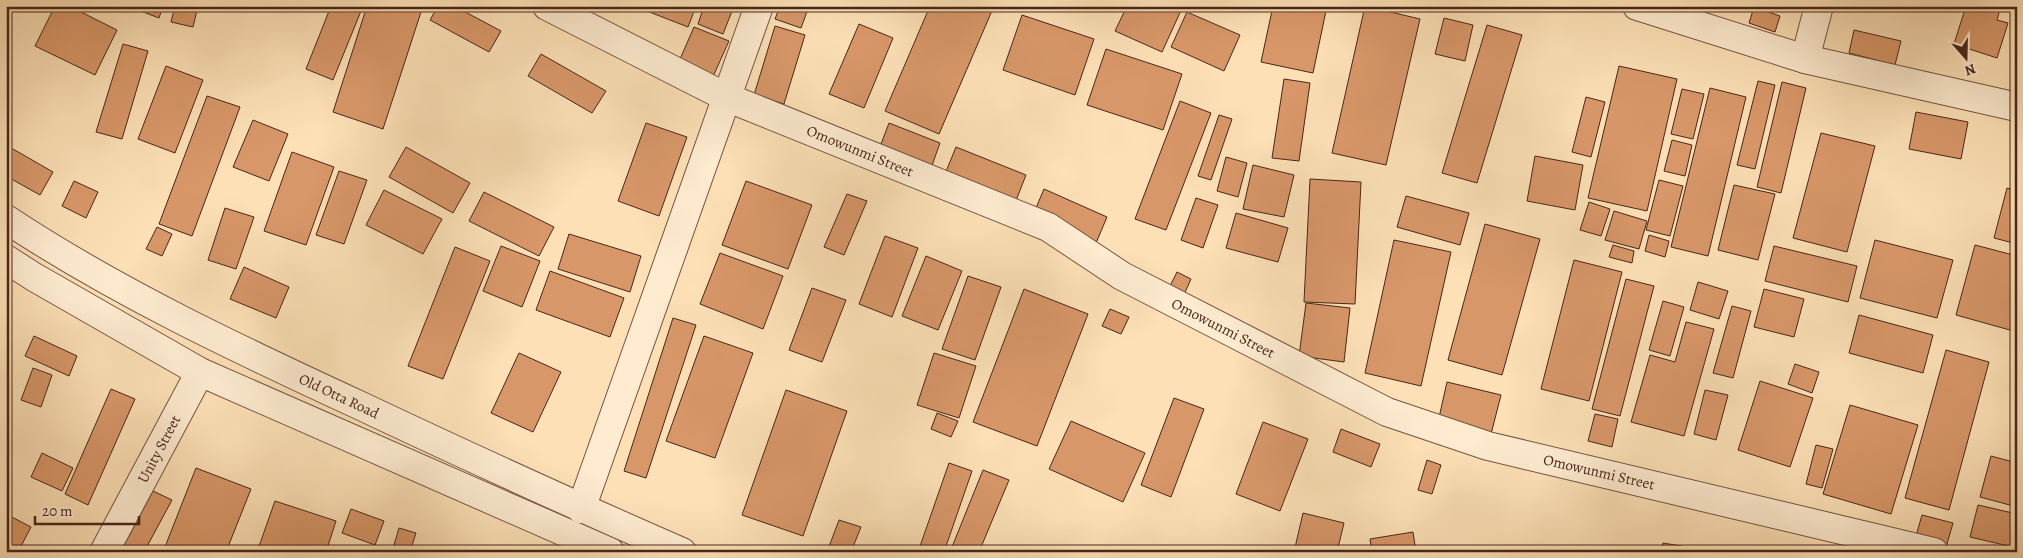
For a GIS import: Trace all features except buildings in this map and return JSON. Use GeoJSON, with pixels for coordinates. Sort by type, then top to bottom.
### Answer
{"type":"FeatureCollection","features":[{"type":"Feature","properties":{"kind":"street","name":"Omowunmi Street"},"geometry":{"type":"LineString","coordinates":[[547,6],[726,97],[1048,227],[1122,276],[1387,412],[1488,446],[1934,552]]}},
{"type":"Feature","properties":{"kind":"street"},"geometry":{"type":"LineString","coordinates":[[581,508],[760,6]]}},
{"type":"Feature","properties":{"kind":"street"},"geometry":{"type":"LineString","coordinates":[[1637,6],[1805,59],[2017,108]]}},
{"type":"Feature","properties":{"kind":"street"},"geometry":{"type":"LineString","coordinates":[[1805,59],[1819,6]]}},
{"type":"Feature","properties":{"kind":"street","name":"Old Otta Road"},"geometry":{"type":"LineString","coordinates":[[6,219],[50,248],[220,340],[581,508],[682,552]]}},
{"type":"Feature","properties":{"kind":"street"},"geometry":{"type":"LineString","coordinates":[[6,259],[200,372],[610,552]]}},
{"type":"Feature","properties":{"kind":"street","name":"Unity Street"},"geometry":{"type":"LineString","coordinates":[[104,552],[200,372]]}}]}
